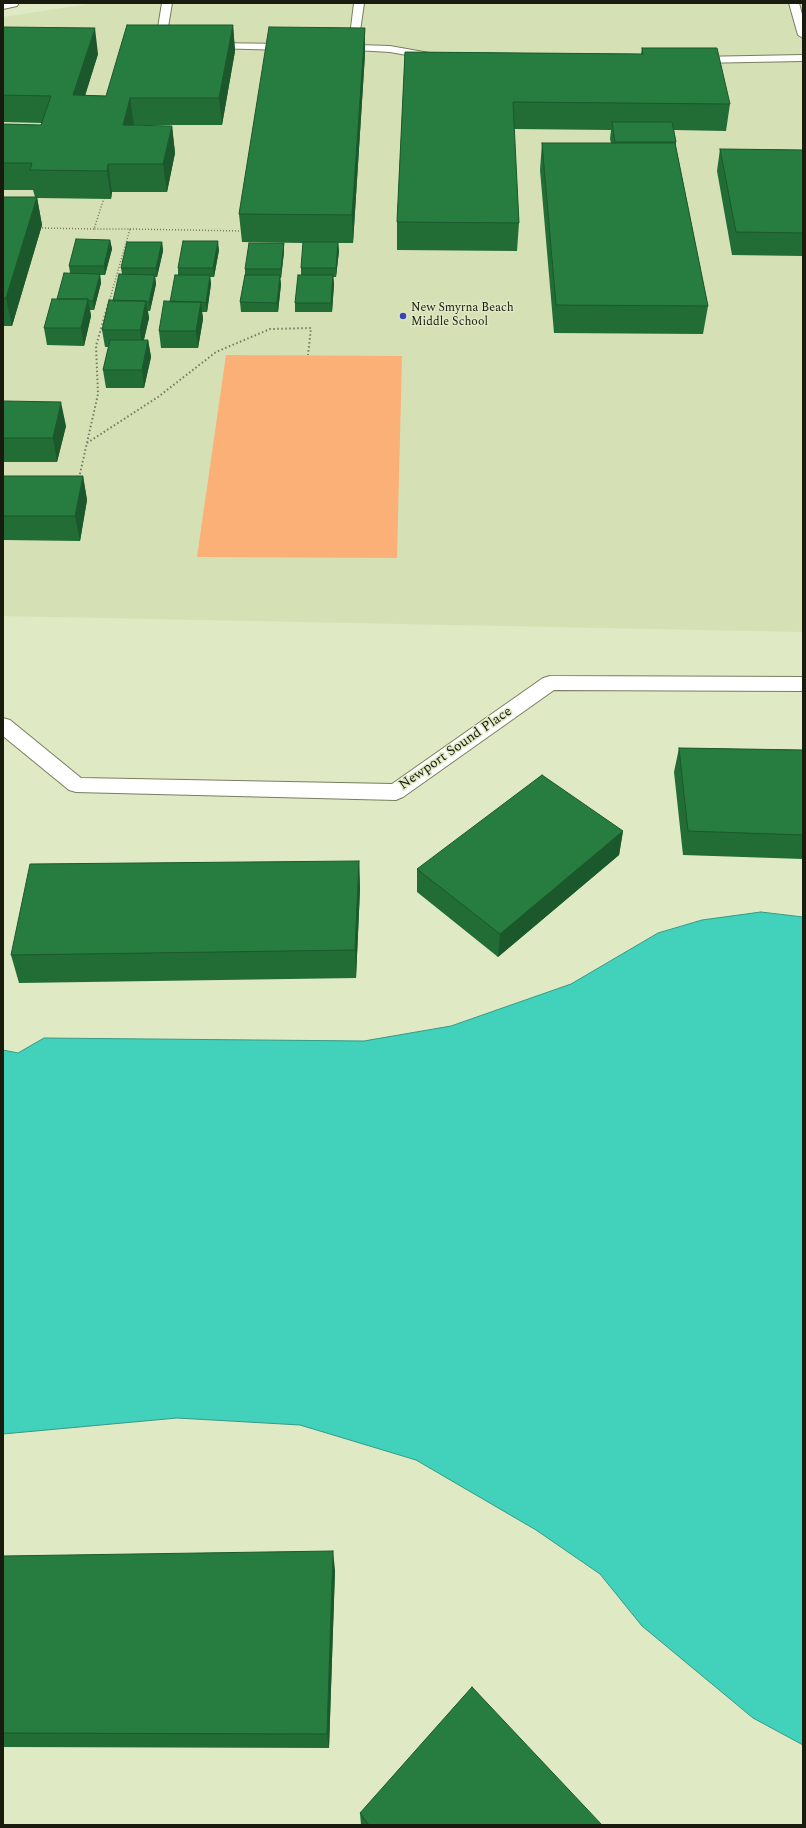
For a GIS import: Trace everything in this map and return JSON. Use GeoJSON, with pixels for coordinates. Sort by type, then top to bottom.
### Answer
{"type":"FeatureCollection","features":[{"type":"Feature","properties":{"kind":"street"},"geometry":{"type":"LineString","coordinates":[[3,5],[13,3]]}},
{"type":"Feature","properties":{"kind":"street","name":"Newport Sound Place"},"geometry":{"type":"LineString","coordinates":[[3,725],[76,785],[396,792],[550,683],[803,684]]}},
{"type":"Feature","properties":{"kind":"lane"},"geometry":{"type":"LineString","coordinates":[[167,3],[161,40],[168,44],[179,46]]}},
{"type":"Feature","properties":{"kind":"lane"},"geometry":{"type":"LineString","coordinates":[[353,48],[359,3]]}},
{"type":"Feature","properties":{"kind":"lane"},"geometry":{"type":"LineString","coordinates":[[794,3],[803,35]]}},
{"type":"Feature","properties":{"kind":"lane"},"geometry":{"type":"LineString","coordinates":[[203,46],[298,47]]}},
{"type":"Feature","properties":{"kind":"lane"},"geometry":{"type":"LineString","coordinates":[[329,47],[402,50],[443,58]]}},
{"type":"Feature","properties":{"kind":"lane"},"geometry":{"type":"LineString","coordinates":[[689,60],[803,58]]}},
{"type":"Feature","properties":{"kind":"path"},"geometry":{"type":"LineString","coordinates":[[94,229],[104,198]]}},
{"type":"Feature","properties":{"kind":"path"},"geometry":{"type":"LineString","coordinates":[[42,228],[244,230]]}},
{"type":"Feature","properties":{"kind":"path"},"geometry":{"type":"LineString","coordinates":[[79,479],[98,394],[96,346],[130,229]]}},
{"type":"Feature","properties":{"kind":"path"},"geometry":{"type":"LineString","coordinates":[[87,443],[158,397],[216,352],[270,329],[311,328],[308,355]]}},
{"type":"Feature","properties":{"kind":"shaded area","name":"New Smyrna Beach Middle School"},"geometry":{"type":"Polygon","coordinates":[[[96,3],[803,3],[803,632],[3,616],[3,17],[96,3]]]}},
{"type":"Feature","properties":{"kind":"shaded area"},"geometry":{"type":"Polygon","coordinates":[[[226,355],[402,356],[397,558],[197,557],[226,355]]]}},
{"type":"Feature","properties":{"kind":"water"},"geometry":{"type":"Polygon","coordinates":[[[761,912],[803,917],[803,1745],[753,1718],[642,1626],[600,1574],[536,1530],[416,1460],[300,1425],[177,1418],[3,1434],[3,1050],[18,1053],[44,1038],[364,1041],[451,1026],[571,984],[658,933],[702,920],[761,912]]]}},
{"type":"Feature","properties":{"kind":"building"},"geometry":{"type":"Polygon","coordinates":[[[127,25],[233,25],[219,98],[130,98],[123,125],[172,126],[163,164],[108,164],[107,171],[30,170],[32,163],[3,163],[3,124],[41,125],[51,96],[3,95],[3,27],[95,28],[73,95],[106,96],[127,25]]]}},
{"type":"Feature","properties":{"kind":"building"},"geometry":{"type":"Polygon","coordinates":[[[269,27],[365,28],[352,215],[239,214],[269,27]]]}},
{"type":"Feature","properties":{"kind":"building"},"geometry":{"type":"Polygon","coordinates":[[[642,48],[717,48],[730,104],[513,102],[519,223],[397,222],[405,52],[643,54],[642,48]]]}},
{"type":"Feature","properties":{"kind":"building"},"geometry":{"type":"Polygon","coordinates":[[[612,122],[672,122],[676,142],[615,142],[612,122]]]}},
{"type":"Feature","properties":{"kind":"building"},"geometry":{"type":"Polygon","coordinates":[[[542,143],[675,143],[708,306],[556,305],[542,143]]]}},
{"type":"Feature","properties":{"kind":"building"},"geometry":{"type":"Polygon","coordinates":[[[720,149],[803,150],[803,233],[736,232],[720,149]]]}},
{"type":"Feature","properties":{"kind":"building"},"geometry":{"type":"Polygon","coordinates":[[[3,197],[37,197],[6,298],[3,298],[3,197]]]}},
{"type":"Feature","properties":{"kind":"building"},"geometry":{"type":"Polygon","coordinates":[[[76,239],[110,240],[104,266],[69,266],[76,239]]]}},
{"type":"Feature","properties":{"kind":"building"},"geometry":{"type":"Polygon","coordinates":[[[183,241],[218,241],[213,268],[178,268],[183,241]]]}},
{"type":"Feature","properties":{"kind":"building"},"geometry":{"type":"Polygon","coordinates":[[[127,242],[162,242],[156,268],[121,268],[127,242]]]}},
{"type":"Feature","properties":{"kind":"building"},"geometry":{"type":"Polygon","coordinates":[[[303,242],[338,242],[336,268],[301,268],[303,242]]]}},
{"type":"Feature","properties":{"kind":"building"},"geometry":{"type":"Polygon","coordinates":[[[249,243],[284,243],[281,269],[245,269],[249,243]]]}},
{"type":"Feature","properties":{"kind":"building"},"geometry":{"type":"Polygon","coordinates":[[[64,273],[100,274],[93,301],[89,301],[88,299],[57,299],[64,273]]]}},
{"type":"Feature","properties":{"kind":"building"},"geometry":{"type":"Polygon","coordinates":[[[119,274],[155,275],[149,302],[113,301],[119,274]]]}},
{"type":"Feature","properties":{"kind":"building"},"geometry":{"type":"Polygon","coordinates":[[[175,275],[210,275],[206,303],[170,302],[175,275]]]}},
{"type":"Feature","properties":{"kind":"building"},"geometry":{"type":"Polygon","coordinates":[[[245,275],[280,275],[277,303],[240,302],[245,275]]]}},
{"type":"Feature","properties":{"kind":"building"},"geometry":{"type":"Polygon","coordinates":[[[298,275],[333,275],[331,303],[295,303],[298,275]]]}},
{"type":"Feature","properties":{"kind":"building"},"geometry":{"type":"Polygon","coordinates":[[[52,299],[88,299],[81,328],[44,328],[52,299]]]}},
{"type":"Feature","properties":{"kind":"building"},"geometry":{"type":"Polygon","coordinates":[[[109,300],[146,301],[140,330],[102,330],[109,300]]]}},
{"type":"Feature","properties":{"kind":"building"},"geometry":{"type":"Polygon","coordinates":[[[164,301],[201,302],[196,331],[159,331],[164,301]]]}},
{"type":"Feature","properties":{"kind":"building"},"geometry":{"type":"Polygon","coordinates":[[[110,340],[148,340],[142,370],[103,370],[110,340]]]}},
{"type":"Feature","properties":{"kind":"building"},"geometry":{"type":"Polygon","coordinates":[[[3,401],[61,402],[53,438],[3,438],[3,401]]]}},
{"type":"Feature","properties":{"kind":"building"},"geometry":{"type":"Polygon","coordinates":[[[3,476],[83,476],[75,516],[3,516],[3,476]]]}},
{"type":"Feature","properties":{"kind":"building"},"geometry":{"type":"Polygon","coordinates":[[[679,748],[803,750],[803,835],[688,831],[679,748]]]}},
{"type":"Feature","properties":{"kind":"building"},"geometry":{"type":"Polygon","coordinates":[[[542,775],[623,831],[500,934],[417,869],[542,775]]]}},
{"type":"Feature","properties":{"kind":"building"},"geometry":{"type":"Polygon","coordinates":[[[359,861],[355,950],[11,955],[30,864],[359,861]]]}},
{"type":"Feature","properties":{"kind":"building"},"geometry":{"type":"Polygon","coordinates":[[[333,1551],[327,1734],[3,1733],[3,1556],[333,1551]]]}},
{"type":"Feature","properties":{"kind":"building"},"geometry":{"type":"Polygon","coordinates":[[[472,1687],[602,1825],[369,1825],[360,1813],[472,1687]]]}},
{"type":"Feature","properties":{"kind":"place","name":"New Smyrna Beach Middle School"},"geometry":{"type":"Point","coordinates":[403,316]}}]}
